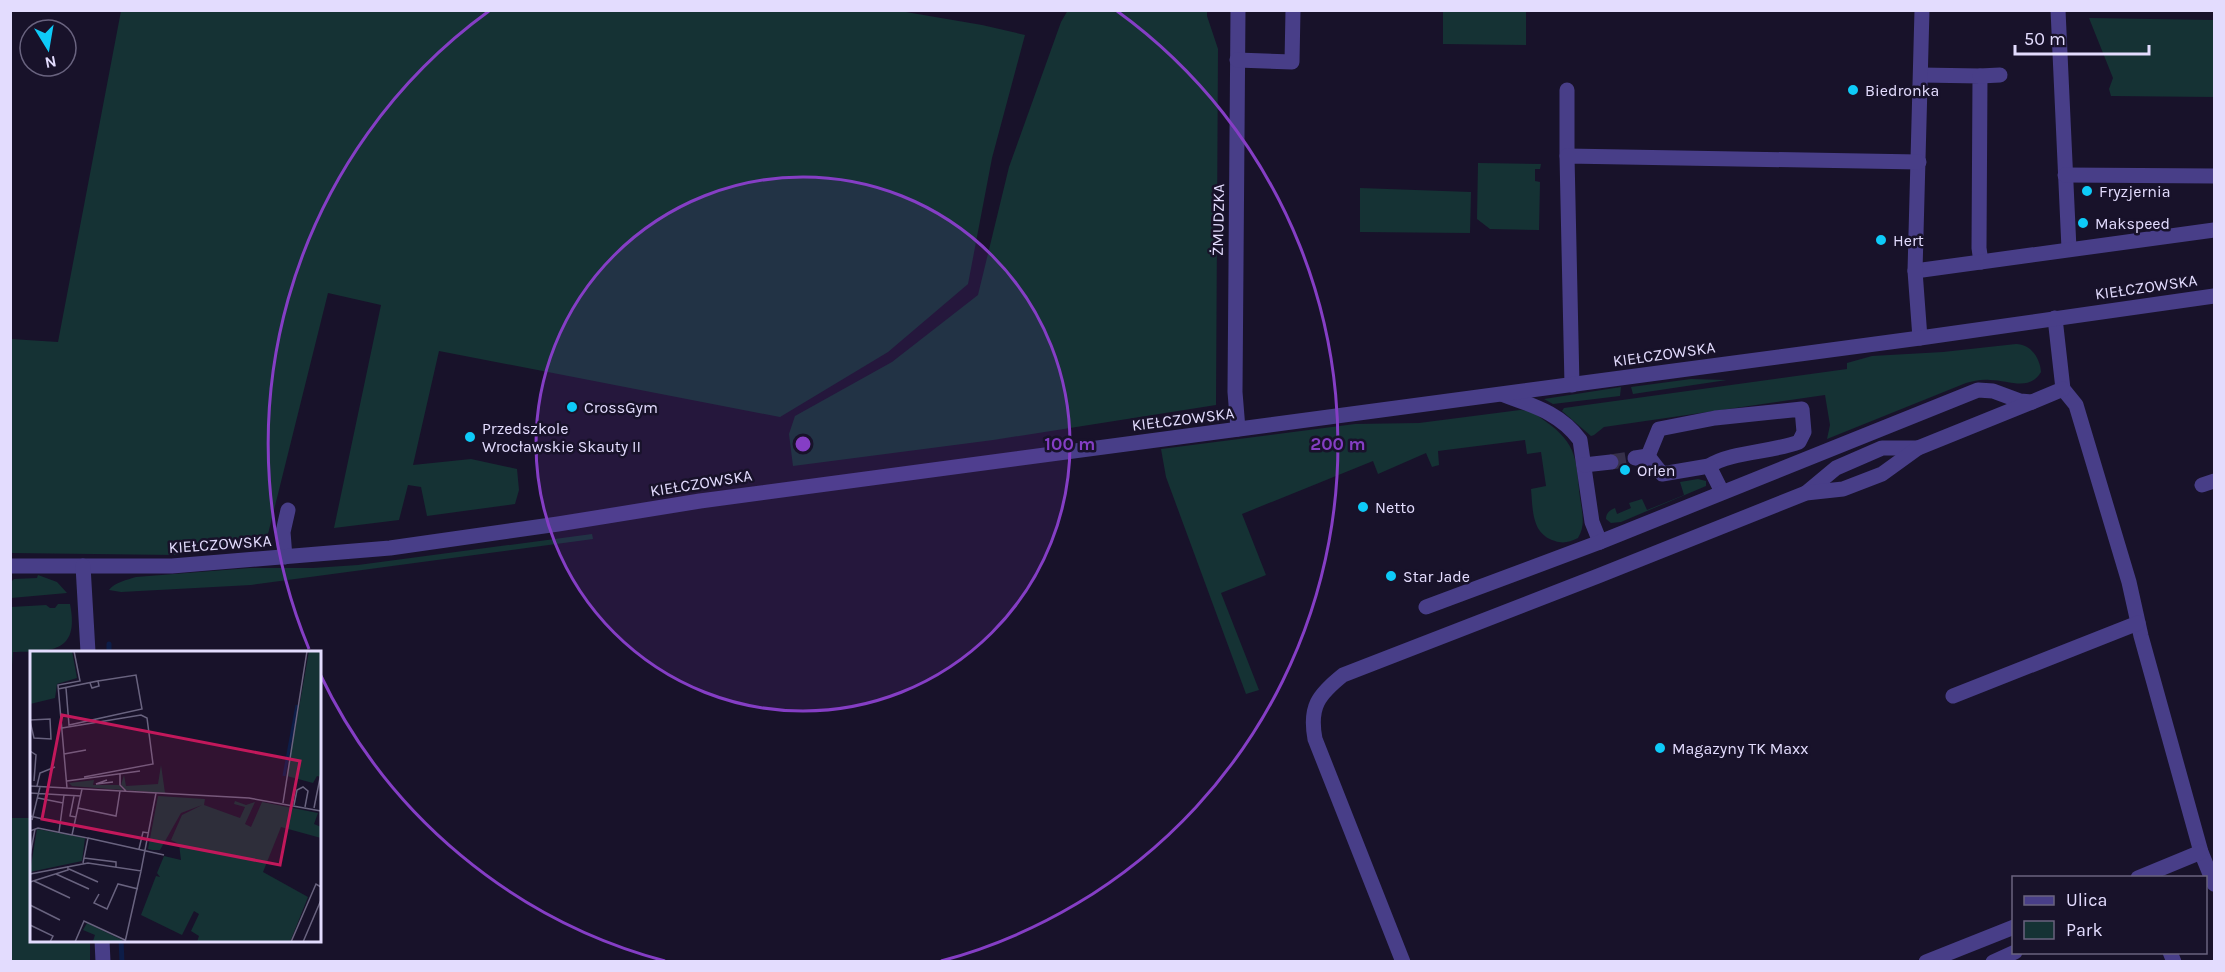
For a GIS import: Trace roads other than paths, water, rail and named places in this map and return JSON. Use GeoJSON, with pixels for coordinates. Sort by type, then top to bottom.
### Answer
{"type":"FeatureCollection","features":[{"type":"Feature","properties":{"kind":"street","name":"ŻMUDZKA"},"geometry":{"type":"LineString","coordinates":[[1238,10],[1235,392],[1238,429]]}},
{"type":"Feature","properties":{"kind":"street"},"geometry":{"type":"LineString","coordinates":[[1238,60],[1292,62],[1293,10]]}},
{"type":"Feature","properties":{"kind":"street"},"geometry":{"type":"LineString","coordinates":[[1920,338],[1915,271],[1922,10]]}},
{"type":"Feature","properties":{"kind":"street"},"geometry":{"type":"LineString","coordinates":[[2058,10],[2069,249]]}},
{"type":"Feature","properties":{"kind":"street"},"geometry":{"type":"LineString","coordinates":[[1921,75],[2000,75]]}},
{"type":"Feature","properties":{"kind":"street"},"geometry":{"type":"LineString","coordinates":[[1980,76],[1979,248],[1981,262]]}},
{"type":"Feature","properties":{"kind":"street"},"geometry":{"type":"LineString","coordinates":[[1568,90],[1567,156],[1572,385]]}},
{"type":"Feature","properties":{"kind":"street"},"geometry":{"type":"LineString","coordinates":[[1567,156],[1918,162]]}},
{"type":"Feature","properties":{"kind":"street"},"geometry":{"type":"LineString","coordinates":[[2065,175],[2214,176]]}},
{"type":"Feature","properties":{"kind":"street"},"geometry":{"type":"LineString","coordinates":[[1915,271],[2214,230]]}},
{"type":"Feature","properties":{"kind":"street","name":"KIEŁCZOWSKA"},"geometry":{"type":"LineString","coordinates":[[10,566],[172,566],[390,548],[700,501],[1920,338],[2214,296]]}},
{"type":"Feature","properties":{"kind":"street"},"geometry":{"type":"LineString","coordinates":[[2055,318],[2063,389],[2076,405],[2129,582],[2138,623],[2201,852],[2214,884]]}},
{"type":"Feature","properties":{"kind":"street"},"geometry":{"type":"LineString","coordinates":[[1404,962],[1315,739],[1313,715],[1324,690],[1343,675],[1806,493],[1843,489],[1882,474],[1918,448],[2063,389]]}},
{"type":"Feature","properties":{"kind":"street"},"geometry":{"type":"LineString","coordinates":[[1426,607],[1600,542],[1978,390],[1993,391],[2020,401],[2032,402]]}},
{"type":"Feature","properties":{"kind":"street"},"geometry":{"type":"LineString","coordinates":[[1501,394],[1546,409],[1575,433],[1580,440],[1592,522],[1600,542]]}},
{"type":"Feature","properties":{"kind":"street"},"geometry":{"type":"LineString","coordinates":[[1802,409],[1804,432],[1799,442],[1770,451],[1718,460],[1710,466],[1662,474],[1641,457],[1659,429],[1715,418],[1802,409]]}},
{"type":"Feature","properties":{"kind":"street"},"geometry":{"type":"LineString","coordinates":[[1806,493],[1836,468],[1882,448],[1918,448]]}},
{"type":"Feature","properties":{"kind":"street"},"geometry":{"type":"LineString","coordinates":[[1584,465],[1611,462]]}},
{"type":"Feature","properties":{"kind":"street"},"geometry":{"type":"LineString","coordinates":[[1710,466],[1722,492]]}},
{"type":"Feature","properties":{"kind":"street"},"geometry":{"type":"LineString","coordinates":[[285,557],[283,532],[288,510]]}},
{"type":"Feature","properties":{"kind":"street"},"geometry":{"type":"LineString","coordinates":[[83,566],[88,651]]}},
{"type":"Feature","properties":{"kind":"street"},"geometry":{"type":"LineString","coordinates":[[1953,696],[2138,623]]}},
{"type":"Feature","properties":{"kind":"street"},"geometry":{"type":"LineString","coordinates":[[2143,876],[2201,852]]}},
{"type":"Feature","properties":{"kind":"street"},"geometry":{"type":"LineString","coordinates":[[1926,962],[2012,927]]}},
{"type":"Feature","properties":{"kind":"street"},"geometry":{"type":"LineString","coordinates":[[102,942],[103,962]]}},
{"type":"Feature","properties":{"kind":"street"},"geometry":{"type":"LineString","coordinates":[[1993,962],[2012,953]]}},
{"type":"Feature","properties":{"kind":"waterway"},"geometry":{"type":"LineString","coordinates":[[109,644],[109,651]]}},
{"type":"Feature","properties":{"kind":"waterway"},"geometry":{"type":"LineString","coordinates":[[121,942],[122,962]]}},
{"type":"Feature","properties":{"kind":"tunnel"},"geometry":{"type":"LineString","coordinates":[[1611,462],[1635,458]]}},
{"type":"Feature","properties":{"kind":"place","name":"Biedronka"},"geometry":{"type":"Point","coordinates":[1853,90]}},
{"type":"Feature","properties":{"kind":"place","name":"Fryzjernia"},"geometry":{"type":"Point","coordinates":[2087,191]}},
{"type":"Feature","properties":{"kind":"place","name":"Makspeed"},"geometry":{"type":"Point","coordinates":[2083,223]}},
{"type":"Feature","properties":{"kind":"place","name":"Hert"},"geometry":{"type":"Point","coordinates":[1881,240]}},
{"type":"Feature","properties":{"kind":"place","name":"CrossGym"},"geometry":{"type":"Point","coordinates":[572,407]}},
{"type":"Feature","properties":{"kind":"place","name":"Przedszkole Wrocławskie Skauty II"},"geometry":{"type":"Point","coordinates":[470,437]}},
{"type":"Feature","properties":{"kind":"place","name":"Orlen"},"geometry":{"type":"Point","coordinates":[1625,470]}},
{"type":"Feature","properties":{"kind":"place","name":"Netto"},"geometry":{"type":"Point","coordinates":[1363,507]}},
{"type":"Feature","properties":{"kind":"place","name":"Star Jade"},"geometry":{"type":"Point","coordinates":[1391,576]}},
{"type":"Feature","properties":{"kind":"place","name":"Magazyny TK Maxx"},"geometry":{"type":"Point","coordinates":[1660,748]}}]}
